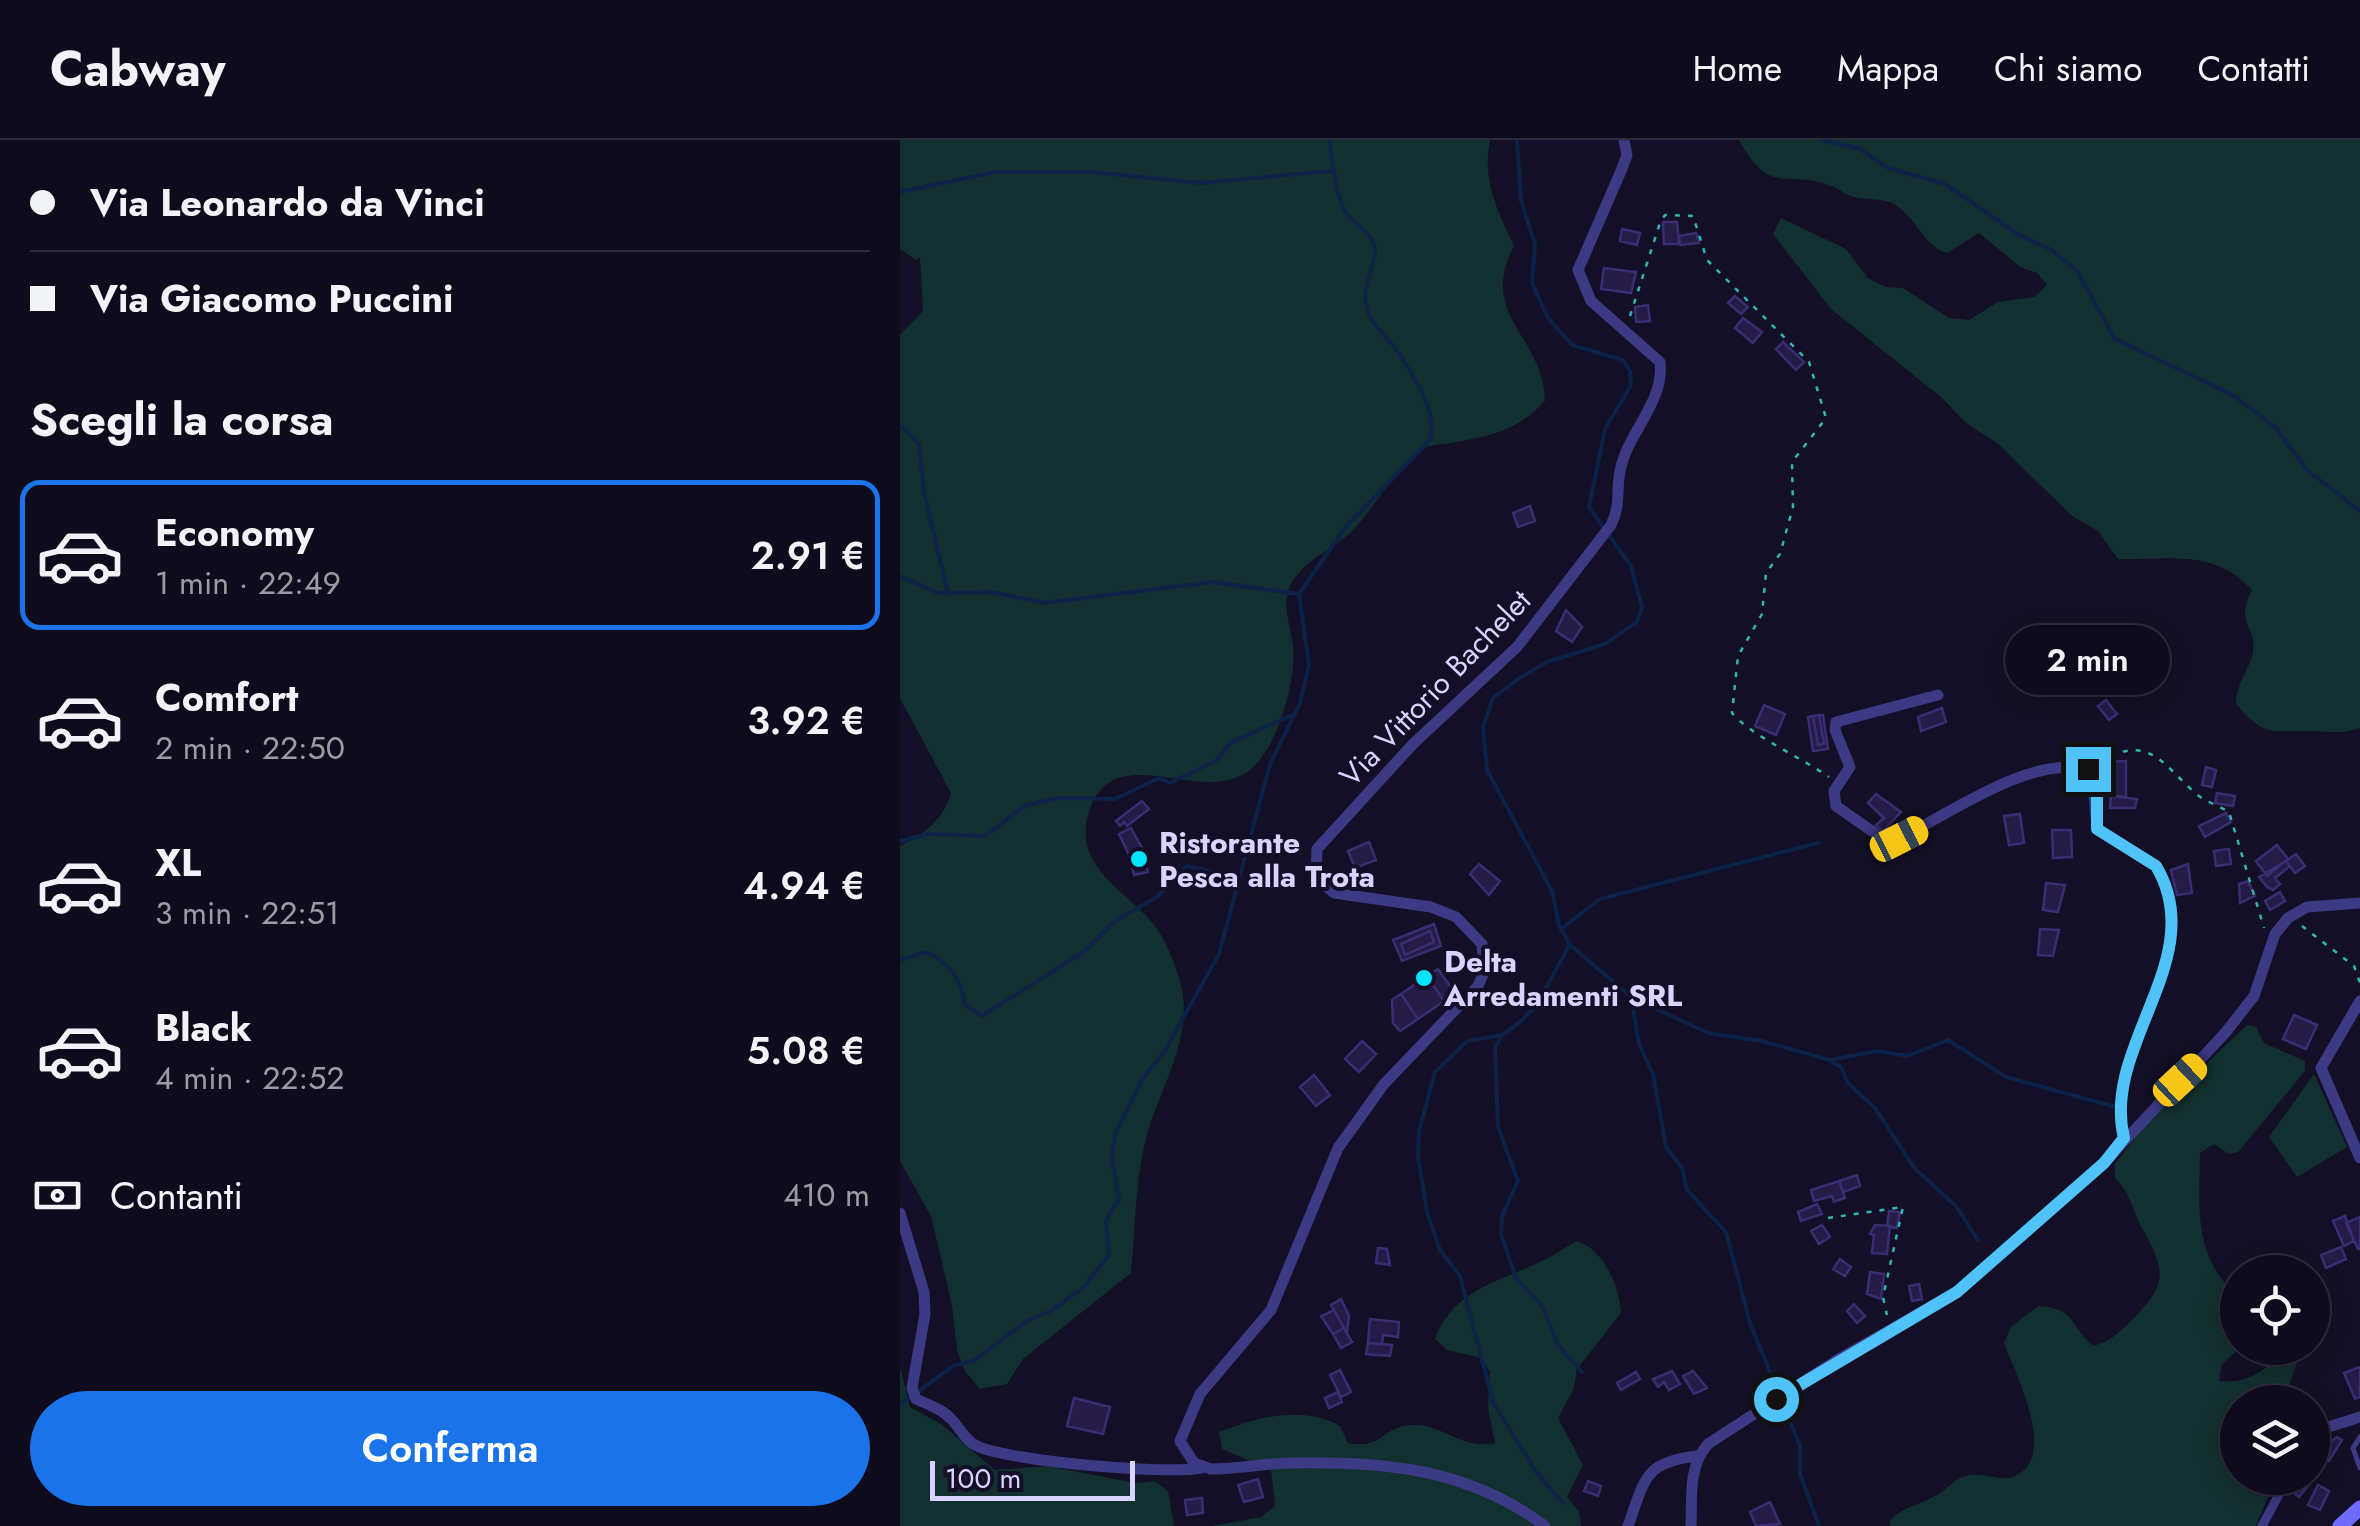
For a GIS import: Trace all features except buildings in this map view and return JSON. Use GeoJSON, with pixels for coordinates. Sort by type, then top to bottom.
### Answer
{"type":"FeatureCollection","features":[{"type":"Feature","properties":{"kind":"main road"},"geometry":{"type":"LineString","coordinates":[[2340,1526],[2360,1508]]}},
{"type":"Feature","properties":{"kind":"street","name":"Via Vittorio Bachelet"},"geometry":{"type":"LineString","coordinates":[[1202,1468],[1183,1449],[1184,1424],[1200,1394],[1271,1310],[1338,1148],[1384,1084],[1458,1008],[1484,972],[1482,944],[1456,917],[1431,907],[1334,893],[1316,878],[1317,849],[1413,744],[1517,647],[1612,525],[1620,508],[1620,470],[1662,380],[1660,362],[1591,301],[1578,270],[1622,170],[1627,155],[1624,140]]}},
{"type":"Feature","properties":{"kind":"street"},"geometry":{"type":"LineString","coordinates":[[1938,695],[1836,722],[1835,730],[1850,767],[1838,784],[1834,801],[1840,811],[1862,821],[1886,841],[1899,839],[2028,773],[2088,769],[2097,792],[2097,829],[2156,866],[2170,924],[2162,981],[2125,1066],[2118,1111],[2124,1138]]}},
{"type":"Feature","properties":{"kind":"street"},"geometry":{"type":"LineString","coordinates":[[1628,1526],[1652,1469],[1665,1460],[1697,1456],[1726,1429],[1957,1292],[2104,1163],[2245,1010],[2263,979],[2269,949],[2288,918],[2308,908],[2360,903]]}},
{"type":"Feature","properties":{"kind":"street"},"geometry":{"type":"LineString","coordinates":[[2360,1001],[2322,1068],[2360,1158]]}},
{"type":"Feature","properties":{"kind":"street"},"geometry":{"type":"LineString","coordinates":[[900,1212],[912,1263],[924,1292],[926,1314],[912,1388],[916,1399],[948,1415],[971,1442],[1008,1457],[1038,1456],[1137,1469],[1325,1464],[1453,1476],[1485,1488],[1545,1526]]}},
{"type":"Feature","properties":{"kind":"street"},"geometry":{"type":"LineString","coordinates":[[2330,1427],[2360,1417]]}},
{"type":"Feature","properties":{"kind":"street"},"geometry":{"type":"LineString","coordinates":[[1692,1526],[1697,1456]]}},
{"type":"Feature","properties":{"kind":"street"},"geometry":{"type":"LineString","coordinates":[[2262,1526],[2279,1495]]}},
{"type":"Feature","properties":{"kind":"lane"},"geometry":{"type":"LineString","coordinates":[[2360,1437],[2352,1448],[2360,1468]]}},
{"type":"Feature","properties":{"kind":"path"},"geometry":{"type":"LineString","coordinates":[[1632,336],[1629,318],[1660,223],[1665,216],[1693,216],[1707,260],[1810,362],[1826,418],[1792,462],[1793,507],[1780,554],[1766,573],[1762,614],[1738,656],[1732,713],[1744,728],[1795,752],[1838,784]]}},
{"type":"Feature","properties":{"kind":"path"},"geometry":{"type":"LineString","coordinates":[[2088,769],[2120,753],[2150,752],[2164,759],[2204,800],[2229,812],[2269,949]]}},
{"type":"Feature","properties":{"kind":"path"},"geometry":{"type":"LineString","coordinates":[[2288,918],[2317,934],[2354,966],[2360,983]]}},
{"type":"Feature","properties":{"kind":"path"},"geometry":{"type":"LineString","coordinates":[[1828,1218],[1903,1207],[1884,1297],[1891,1331]]}},
{"type":"Feature","properties":{"kind":"green space"},"geometry":{"type":"Polygon","coordinates":[[[900,140],[1490,140],[1490,182],[1514,246],[1505,270],[1503,291],[1507,309],[1535,359],[1545,401],[1503,431],[1422,449],[1353,530],[1297,575],[1287,599],[1293,644],[1288,696],[1275,734],[1256,764],[1244,774],[1224,781],[1132,775],[1113,780],[1097,794],[1087,819],[1090,855],[1111,883],[1151,921],[1164,941],[1181,985],[1184,1007],[1178,1049],[1143,1152],[1131,1273],[1023,1359],[1007,1384],[980,1389],[965,1371],[957,1351],[952,1305],[931,1216],[900,1161],[900,846],[932,825],[951,793],[900,698],[900,335],[923,311],[920,258],[916,260],[900,249],[900,140]]]}},
{"type":"Feature","properties":{"kind":"green space"},"geometry":{"type":"Polygon","coordinates":[[[1739,140],[2360,140],[2360,728],[2336,732],[2279,731],[2255,723],[2236,704],[2253,651],[2245,618],[2252,590],[2238,577],[2206,562],[2118,559],[2098,531],[2072,516],[1997,443],[1966,423],[1942,398],[1831,309],[1773,234],[1781,218],[1846,249],[1868,278],[1885,287],[1903,288],[1949,318],[1969,320],[1998,302],[2034,297],[2047,285],[2037,273],[2020,267],[1979,233],[1947,253],[1931,244],[1892,203],[1855,197],[1815,181],[1771,176],[1761,170],[1739,140]]]}},
{"type":"Feature","properties":{"kind":"green space"},"geometry":{"type":"Polygon","coordinates":[[[2247,1025],[2256,1027],[2264,1043],[2305,1061],[2305,1071],[2238,1152],[2229,1154],[2214,1144],[2200,1153],[2202,1230],[2220,1276],[2219,1381],[2245,1379],[2269,1365],[2297,1365],[2288,1385],[2220,1385],[2220,1495],[2269,1495],[2256,1526],[1890,1526],[1896,1515],[1937,1495],[1962,1477],[2009,1478],[2028,1466],[2034,1433],[2024,1393],[2004,1343],[2011,1327],[2038,1306],[2050,1307],[2066,1314],[2093,1346],[2118,1333],[2152,1296],[2160,1276],[2159,1266],[2127,1195],[2115,1178],[2115,1164],[2154,1114],[2247,1025]]]}},
{"type":"Feature","properties":{"kind":"green space"},"geometry":{"type":"Polygon","coordinates":[[[2314,1074],[2347,1147],[2297,1177],[2269,1137],[2314,1074]]]}},
{"type":"Feature","properties":{"kind":"green space"},"geometry":{"type":"Polygon","coordinates":[[[1577,1241],[1602,1260],[1617,1291],[1621,1313],[1577,1369],[1574,1388],[1558,1418],[1583,1465],[1567,1497],[1579,1512],[1581,1526],[1212,1526],[1261,1517],[1275,1506],[1271,1470],[1222,1449],[1219,1432],[1249,1422],[1311,1416],[1340,1426],[1348,1443],[1369,1443],[1412,1425],[1433,1428],[1472,1443],[1495,1443],[1488,1408],[1490,1372],[1481,1358],[1447,1350],[1435,1339],[1443,1322],[1466,1298],[1577,1241]]]}},
{"type":"Feature","properties":{"kind":"green space"},"geometry":{"type":"Polygon","coordinates":[[[900,1366],[910,1407],[941,1424],[995,1470],[1047,1466],[1136,1483],[1154,1481],[1168,1491],[1174,1526],[900,1526],[900,1366]]]}},
{"type":"Feature","properties":{"kind":"waterway"},"geometry":{"type":"LineString","coordinates":[[900,1404],[955,1365],[973,1361],[1028,1320],[1051,1311],[1084,1287],[1109,1255],[1106,1221],[1119,1199],[1112,1158],[1115,1134],[1143,1078],[1164,1052],[1219,954],[1270,764],[1300,703],[1309,665],[1299,594],[1344,529],[1430,440],[1430,416],[1422,392],[1368,311],[1365,297],[1374,244],[1343,208],[1330,140]]}},
{"type":"Feature","properties":{"kind":"waterway"},"geometry":{"type":"LineString","coordinates":[[1517,140],[1521,201],[1535,244],[1532,283],[1548,318],[1572,345],[1623,360],[1630,371],[1631,385],[1605,429],[1589,507],[1631,566],[1642,607],[1637,622],[1605,644],[1547,662],[1518,679],[1493,698],[1483,727],[1487,770],[1552,891],[1559,925],[1570,945],[1631,997],[1708,1033],[1762,1041],[1830,1060],[1877,1051],[1907,1056],[1948,1040],[2006,1077],[2116,1107]]}},
{"type":"Feature","properties":{"kind":"waterway"},"geometry":{"type":"LineString","coordinates":[[1822,140],[1860,149],[1888,168],[1945,184],[2019,235],[2050,249],[2077,271],[2115,339],[2233,395],[2276,428],[2307,470],[2360,511]]}},
{"type":"Feature","properties":{"kind":"waterway"},"geometry":{"type":"LineString","coordinates":[[900,192],[996,172],[1091,172],[1200,183],[1331,171]]}},
{"type":"Feature","properties":{"kind":"waterway"},"geometry":{"type":"LineString","coordinates":[[900,425],[919,444],[924,492],[948,594]]}},
{"type":"Feature","properties":{"kind":"waterway"},"geometry":{"type":"LineString","coordinates":[[900,576],[938,593],[991,592],[1044,603],[1214,582],[1297,594]]}},
{"type":"Feature","properties":{"kind":"waterway"},"geometry":{"type":"LineString","coordinates":[[900,841],[928,834],[985,836],[1026,805],[1060,798],[1115,799],[1159,778],[1170,783],[1217,760],[1230,743],[1292,715]]}},
{"type":"Feature","properties":{"kind":"waterway"},"geometry":{"type":"LineString","coordinates":[[1561,929],[1600,899],[1818,843]]}},
{"type":"Feature","properties":{"kind":"waterway"},"geometry":{"type":"LineString","coordinates":[[900,960],[926,952],[941,961],[957,980],[965,1005],[982,1016],[1085,951],[1115,921],[1157,897],[1187,866],[1239,878]]}},
{"type":"Feature","properties":{"kind":"waterway"},"geometry":{"type":"LineString","coordinates":[[1563,1503],[1536,1472],[1493,1402],[1460,1276],[1440,1250],[1427,1212],[1418,1157],[1419,1131],[1435,1072],[1467,1041],[1502,1035],[1519,1023],[1536,1006],[1569,946]]}},
{"type":"Feature","properties":{"kind":"waterway"},"geometry":{"type":"LineString","coordinates":[[1631,997],[1639,1044],[1653,1074],[1666,1147],[1682,1168],[1687,1190],[1726,1232],[1750,1323],[1800,1446],[1800,1474],[1819,1526]]}},
{"type":"Feature","properties":{"kind":"waterway"},"geometry":{"type":"LineString","coordinates":[[1501,1037],[1495,1048],[1498,1127],[1518,1181],[1502,1216],[1501,1234],[1516,1278],[1542,1306],[1558,1345],[1582,1372]]}},
{"type":"Feature","properties":{"kind":"waterway"},"geometry":{"type":"LineString","coordinates":[[1831,1061],[1841,1067],[1848,1083],[1875,1108],[1915,1169],[1956,1206],[1978,1240]]}},
{"type":"Feature","properties":{"kind":"place","name":"Ristorante Pesca alla Trota"},"geometry":{"type":"Point","coordinates":[1139,859]}},
{"type":"Feature","properties":{"kind":"place","name":"Delta Arredamenti SRL"},"geometry":{"type":"Point","coordinates":[1424,978]}},
{"type":"Feature","properties":{"kind":"route"},"geometry":{"type":"LineString","coordinates":[[1776,1399],[1957,1292],[2104,1163],[2124,1138],[2118,1111],[2125,1066],[2162,981],[2170,924],[2156,866],[2097,829],[2097,792],[2088,769]]}}]}
